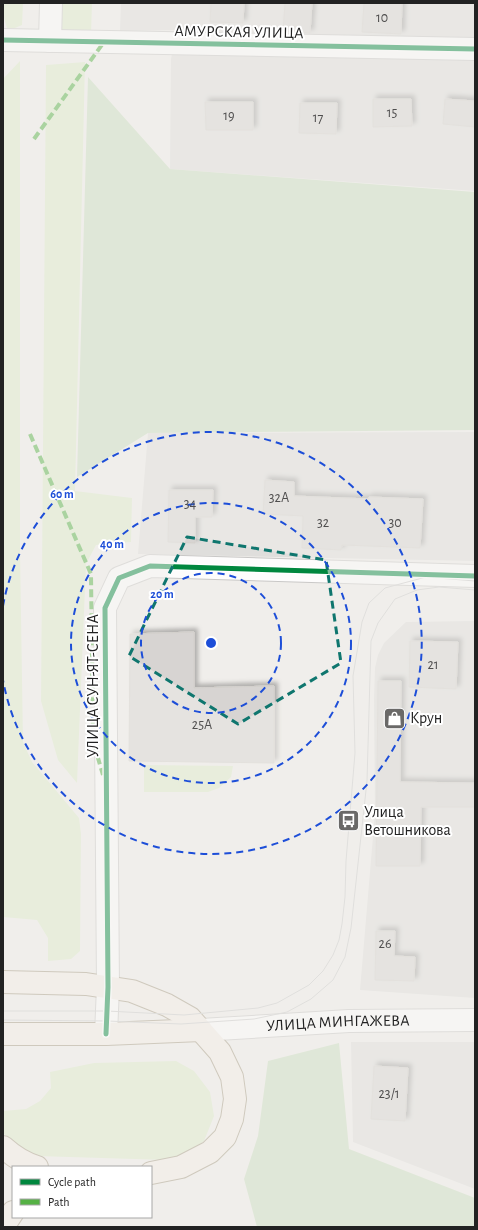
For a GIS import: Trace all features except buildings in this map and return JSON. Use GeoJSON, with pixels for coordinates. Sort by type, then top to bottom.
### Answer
{"type":"FeatureCollection","features":[{"type":"Feature","properties":{"kind":"main road"},"geometry":{"type":"LineString","coordinates":[[3,982],[86,984],[132,991],[190,1018],[220,1052],[232,1077],[235,1099],[232,1119],[225,1136],[210,1152],[181,1167],[152,1173]]}},
{"type":"Feature","properties":{"kind":"main road"},"geometry":{"type":"LineString","coordinates":[[3,1034],[106,1034],[201,1030]]}},
{"type":"Feature","properties":{"kind":"main road"},"geometry":{"type":"LineString","coordinates":[[3,1147],[15,1157],[34,1166]]}},
{"type":"Feature","properties":{"kind":"main road"},"geometry":{"type":"LineString","coordinates":[[3,1227],[12,1214]]}},
{"type":"Feature","properties":{"kind":"street"},"geometry":{"type":"LineString","coordinates":[[50,41],[51,3]]}},
{"type":"Feature","properties":{"kind":"street","name":"АМУРСКАЯ УЛИЦА"},"geometry":{"type":"LineString","coordinates":[[3,40],[475,50]]}},
{"type":"Feature","properties":{"kind":"street","name":"УЛИЦА СУН-ЯТ-СЕНА"},"geometry":{"type":"LineString","coordinates":[[106,1034],[108,987],[105,608],[118,578],[150,566],[475,576]]}},
{"type":"Feature","properties":{"kind":"street","name":"УЛИЦА МИНГАЖЕВА"},"geometry":{"type":"LineString","coordinates":[[201,1030],[349,1021],[475,1020]]}},
{"type":"Feature","properties":{"kind":"highlighted area"},"geometry":{"type":"Polygon","coordinates":[[[187,537],[326,560],[341,663],[238,724],[129,656],[187,537]]]}},
{"type":"Feature","properties":{"kind":"shaded area"},"geometry":{"type":"Polygon","coordinates":[[[121,3],[475,3],[475,191],[170,169],[171,59],[177,30],[120,31],[121,3]]]}},
{"type":"Feature","properties":{"kind":"shaded area"},"geometry":{"type":"Polygon","coordinates":[[[475,432],[475,561],[138,554],[148,433],[475,432]]]}},
{"type":"Feature","properties":{"kind":"shaded area"},"geometry":{"type":"Polygon","coordinates":[[[475,621],[475,998],[360,990],[375,813],[374,699],[375,668],[378,655],[384,643],[406,622],[475,621]]]}},
{"type":"Feature","properties":{"kind":"shaded area"},"geometry":{"type":"Polygon","coordinates":[[[351,1042],[475,1042],[475,1189],[353,1142],[351,1042]]]}},
{"type":"Feature","properties":{"kind":"green space"},"geometry":{"type":"Polygon","coordinates":[[[4,3],[23,3],[22,25],[15,28],[7,28],[4,18],[4,3]]]}},
{"type":"Feature","properties":{"kind":"green space"},"geometry":{"type":"Polygon","coordinates":[[[55,3],[92,3],[91,34],[54,33],[55,3]]]}},
{"type":"Feature","properties":{"kind":"green space"},"geometry":{"type":"Polygon","coordinates":[[[20,61],[20,551],[23,742],[32,762],[79,818],[81,834],[80,951],[71,959],[48,961],[48,938],[37,920],[3,917],[3,79],[20,61]]]}},
{"type":"Feature","properties":{"kind":"green space"},"geometry":{"type":"Polygon","coordinates":[[[85,62],[75,491],[132,498],[131,542],[96,545],[86,564],[77,783],[58,760],[41,701],[46,65],[85,62]]]}},
{"type":"Feature","properties":{"kind":"green space"},"geometry":{"type":"Polygon","coordinates":[[[88,77],[170,169],[475,192],[475,430],[148,433],[77,477],[88,77]]]}},
{"type":"Feature","properties":{"kind":"green space"},"geometry":{"type":"Polygon","coordinates":[[[144,765],[233,766],[231,777],[219,788],[208,792],[144,792],[144,765]]]}},
{"type":"Feature","properties":{"kind":"green space"},"geometry":{"type":"Polygon","coordinates":[[[339,1043],[349,1149],[475,1198],[475,1227],[257,1227],[244,1179],[258,1136],[268,1061],[339,1043]]]}},
{"type":"Feature","properties":{"kind":"green space"},"geometry":{"type":"Polygon","coordinates":[[[176,1061],[194,1071],[210,1092],[214,1116],[204,1141],[186,1155],[167,1160],[36,1156],[18,1147],[3,1133],[3,1111],[26,1109],[40,1101],[51,1088],[50,1072],[94,1063],[176,1061]]]}},
{"type":"Feature","properties":{"kind":"tram line"},"geometry":{"type":"LineString","coordinates":[[3,1011],[107,1011],[184,1015],[258,1008],[277,1003],[309,985],[323,971],[333,955],[339,940],[342,924],[355,753],[353,676],[362,622],[369,603],[385,588],[426,577],[475,581]]}},
{"type":"Feature","properties":{"kind":"tram line"},"geometry":{"type":"LineString","coordinates":[[3,1020],[107,1021],[181,1024],[254,1019],[287,1012],[311,999],[333,980],[345,957],[351,928],[367,781],[371,641],[378,623],[395,599],[417,590],[439,587],[475,590]]}},
{"type":"Feature","properties":{"kind":"marked path"},"geometry":{"type":"LineString","coordinates":[[34,139],[104,42]]}},
{"type":"Feature","properties":{"kind":"marked path"},"geometry":{"type":"LineString","coordinates":[[30,434],[91,574],[93,741],[103,775]]}},
{"type":"Feature","properties":{"kind":"cycle path"},"geometry":{"type":"LineString","coordinates":[[3,40],[475,49]]}},
{"type":"Feature","properties":{"kind":"cycle path"},"geometry":{"type":"LineString","coordinates":[[106,1034],[108,987],[105,608],[119,578],[150,566],[475,576]]}},
{"type":"Feature","properties":{"kind":"place","name":"Крун"},"geometry":{"type":"Point","coordinates":[394,718]}},
{"type":"Feature","properties":{"kind":"place","name":"Улица Ветошникова"},"geometry":{"type":"Point","coordinates":[349,821]}}]}
